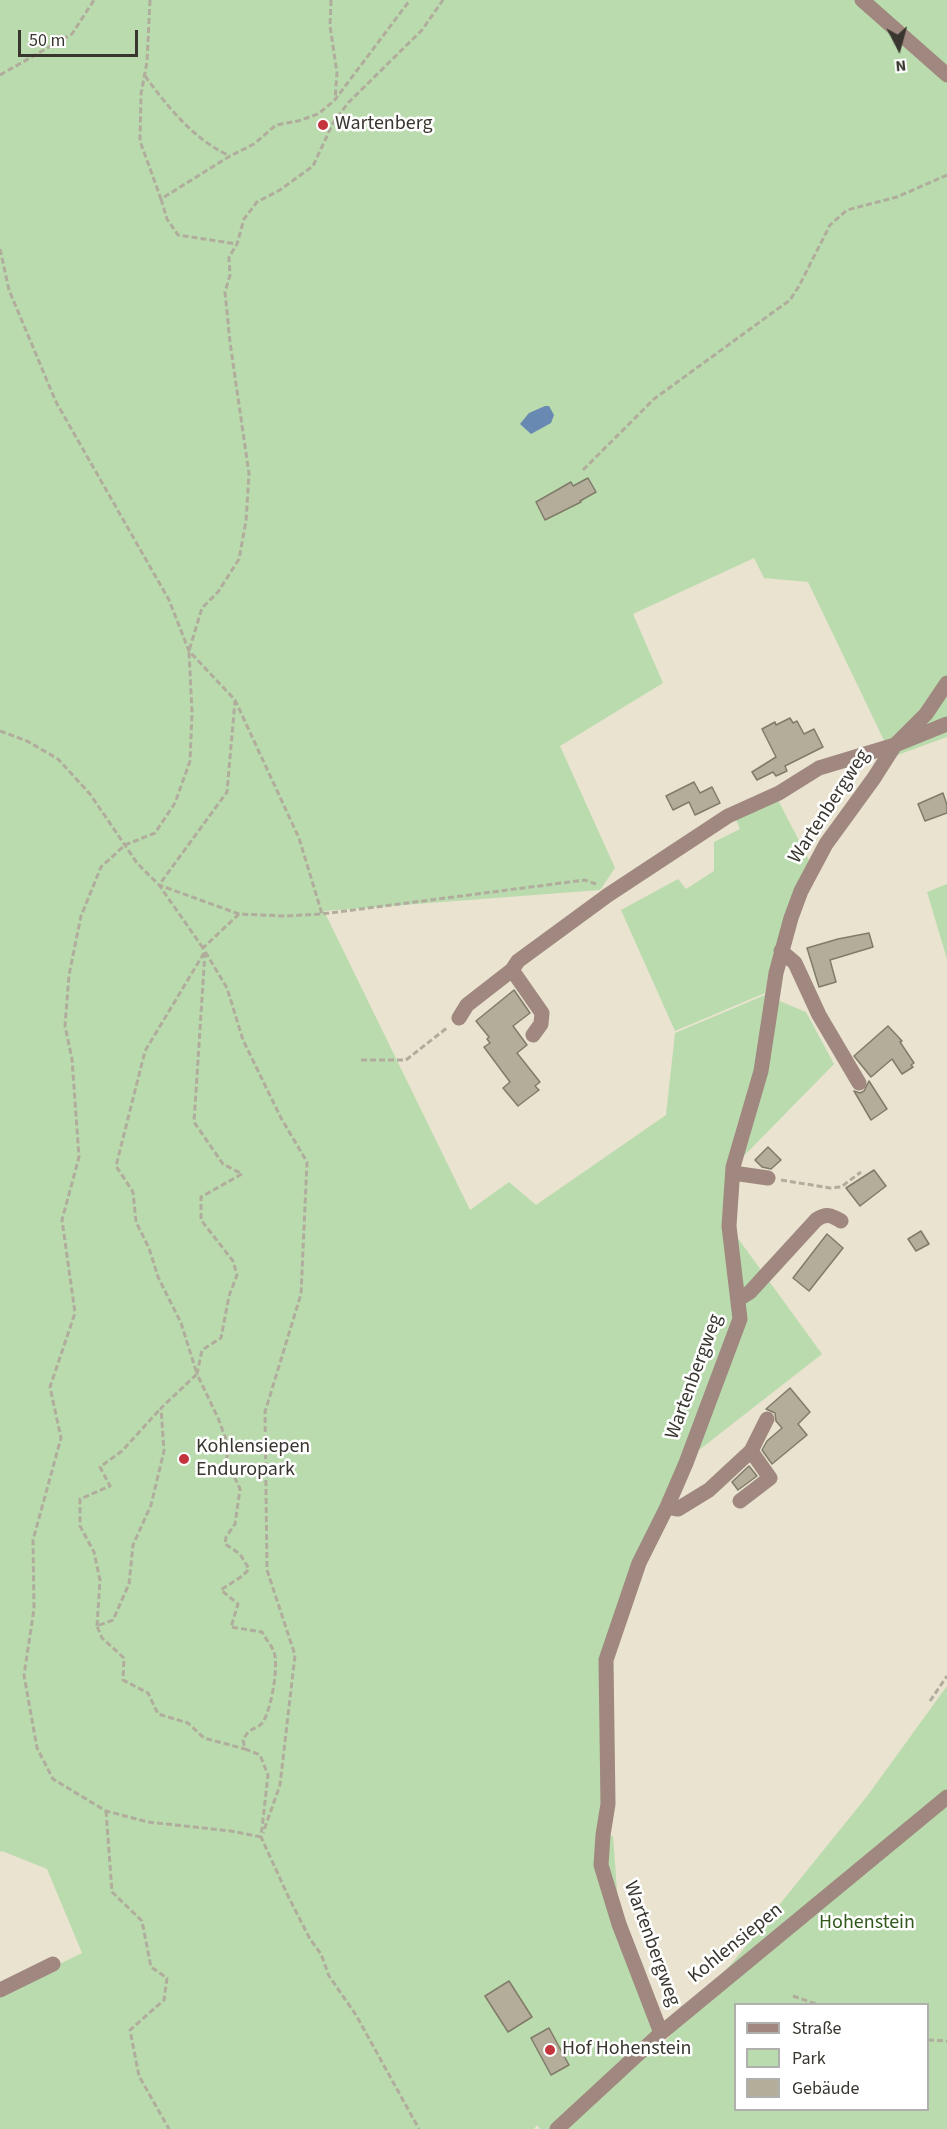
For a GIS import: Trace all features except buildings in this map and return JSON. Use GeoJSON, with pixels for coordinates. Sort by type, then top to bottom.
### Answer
{"type":"FeatureCollection","features":[{"type":"Feature","properties":{"kind":"street"},"geometry":{"type":"LineString","coordinates":[[862,0],[947,75]]}},
{"type":"Feature","properties":{"kind":"street","name":"Wartenbergweg"},"geometry":{"type":"LineString","coordinates":[[661,2033],[619,1924],[601,1865],[608,1804],[606,1660],[639,1563],[667,1507],[740,1319],[729,1226],[733,1173],[761,1071],[781,951],[801,891],[826,844],[895,745],[926,714],[947,683]]}},
{"type":"Feature","properties":{"kind":"street"},"geometry":{"type":"LineString","coordinates":[[895,745],[947,724]]}},
{"type":"Feature","properties":{"kind":"street","name":"Wartenbergweg"},"geometry":{"type":"LineString","coordinates":[[459,1018],[467,1005],[512,970],[518,961],[608,895],[728,816],[779,793],[819,768],[895,745]]}},
{"type":"Feature","properties":{"kind":"street"},"geometry":{"type":"LineString","coordinates":[[781,951],[795,963],[819,1015],[859,1083]]}},
{"type":"Feature","properties":{"kind":"street"},"geometry":{"type":"LineString","coordinates":[[512,970],[542,1013],[542,1024],[533,1035]]}},
{"type":"Feature","properties":{"kind":"street"},"geometry":{"type":"LineString","coordinates":[[733,1173],[768,1178]]}},
{"type":"Feature","properties":{"kind":"street"},"geometry":{"type":"LineString","coordinates":[[739,1299],[750,1292],[816,1220],[829,1215],[842,1221]]}},
{"type":"Feature","properties":{"kind":"street"},"geometry":{"type":"LineString","coordinates":[[667,1507],[678,1509],[709,1490],[751,1451],[767,1419]]}},
{"type":"Feature","properties":{"kind":"street"},"geometry":{"type":"LineString","coordinates":[[740,1501],[770,1478],[751,1451]]}},
{"type":"Feature","properties":{"kind":"street","name":"Kohlensiepen"},"geometry":{"type":"LineString","coordinates":[[557,2129],[661,2033],[947,1797]]}},
{"type":"Feature","properties":{"kind":"street"},"geometry":{"type":"LineString","coordinates":[[0,1990],[53,1964]]}},
{"type":"Feature","properties":{"kind":"path"},"geometry":{"type":"LineString","coordinates":[[0,75],[72,34],[94,0]]}},
{"type":"Feature","properties":{"kind":"path"},"geometry":{"type":"LineString","coordinates":[[150,0],[147,62],[141,94],[140,141],[167,219],[178,235],[237,244]]}},
{"type":"Feature","properties":{"kind":"path"},"geometry":{"type":"LineString","coordinates":[[331,0],[330,26],[337,73],[334,101]]}},
{"type":"Feature","properties":{"kind":"path"},"geometry":{"type":"LineString","coordinates":[[161,199],[230,156],[254,144],[276,125],[318,114],[334,101],[410,0]]}},
{"type":"Feature","properties":{"kind":"path"},"geometry":{"type":"LineString","coordinates":[[189,651],[202,608],[218,592],[239,559],[246,521],[249,474],[225,292],[230,274],[229,257],[237,244],[244,219],[257,202],[280,190],[313,166],[333,123],[348,103],[422,30],[443,0]]}},
{"type":"Feature","properties":{"kind":"path"},"geometry":{"type":"LineString","coordinates":[[145,75],[162,98],[190,128],[211,148],[230,156]]}},
{"type":"Feature","properties":{"kind":"path"},"geometry":{"type":"LineString","coordinates":[[583,470],[654,399],[790,300],[800,286],[830,225],[848,210],[897,197],[947,175]]}},
{"type":"Feature","properties":{"kind":"path"},"geometry":{"type":"LineString","coordinates":[[0,249],[9,290],[56,402],[169,600],[189,651],[192,712],[190,761],[175,803],[155,833],[125,845],[101,867],[81,916],[69,975],[65,1026],[72,1059],[79,1156],[62,1220],[75,1313],[50,1387],[61,1438],[33,1540],[34,1609],[24,1675],[36,1748],[52,1779],[106,1810],[148,1822],[231,1831],[261,1837]]}},
{"type":"Feature","properties":{"kind":"path"},"geometry":{"type":"LineString","coordinates":[[189,651],[235,700],[299,838],[322,914]]}},
{"type":"Feature","properties":{"kind":"path"},"geometry":{"type":"LineString","coordinates":[[159,885],[227,792],[235,700]]}},
{"type":"Feature","properties":{"kind":"path"},"geometry":{"type":"LineString","coordinates":[[0,731],[27,741],[58,759],[90,794],[137,863],[159,885],[204,950],[226,988],[243,1040],[281,1118],[307,1162],[301,1294],[265,1412],[267,1570],[295,1655],[280,1785],[261,1837]]}},
{"type":"Feature","properties":{"kind":"path"},"geometry":{"type":"LineString","coordinates":[[159,885],[239,914],[285,916],[322,914],[585,880],[600,885],[608,895]]}},
{"type":"Feature","properties":{"kind":"path"},"geometry":{"type":"LineString","coordinates":[[239,914],[204,950],[145,1051],[116,1166],[133,1192],[136,1222],[149,1248],[158,1277],[181,1323],[197,1374],[218,1418],[227,1442],[227,1461],[240,1490],[236,1524],[225,1537],[225,1544],[240,1554],[249,1569],[242,1579],[232,1581],[221,1590],[238,1604],[231,1627],[261,1632],[275,1653],[276,1669],[272,1699],[262,1723],[248,1731],[243,1740],[245,1749]]}},
{"type":"Feature","properties":{"kind":"path"},"geometry":{"type":"LineString","coordinates":[[204,950],[194,1122],[223,1164],[242,1174],[201,1197],[201,1220],[233,1261],[237,1275],[229,1296],[221,1338],[202,1350],[197,1374],[161,1408],[122,1451],[100,1467],[110,1486],[80,1499],[80,1526],[94,1552],[100,1580],[97,1626],[102,1638],[124,1658],[123,1680],[148,1693],[158,1714],[188,1723],[204,1738],[260,1755],[268,1774],[261,1837],[310,1939],[321,1954],[329,1976],[356,2015],[419,2129]]}},
{"type":"Feature","properties":{"kind":"path"},"geometry":{"type":"LineString","coordinates":[[362,1060],[406,1060],[459,1018]]}},
{"type":"Feature","properties":{"kind":"path"},"geometry":{"type":"LineString","coordinates":[[786,1180],[830,1188],[841,1187],[861,1172]]}},
{"type":"Feature","properties":{"kind":"path"},"geometry":{"type":"LineString","coordinates":[[97,1626],[113,1620],[129,1584],[133,1545],[151,1505],[164,1451],[161,1408]]}},
{"type":"Feature","properties":{"kind":"path"},"geometry":{"type":"LineString","coordinates":[[930,1701],[947,1676]]}},
{"type":"Feature","properties":{"kind":"path"},"geometry":{"type":"LineString","coordinates":[[106,1810],[112,1892],[142,1921],[151,1967],[167,1978],[164,2000],[130,2030],[139,2076],[169,2129]]}},
{"type":"Feature","properties":{"kind":"path"},"geometry":{"type":"LineString","coordinates":[[793,1995],[813,2003]]}},
{"type":"Feature","properties":{"kind":"path"},"geometry":{"type":"LineString","coordinates":[[929,2040],[947,2041]]}},
{"type":"Feature","properties":{"kind":"green space","name":"Hohenstein"},"geometry":{"type":"Polygon","coordinates":[[[0,0],[947,0],[947,737],[892,757],[808,582],[764,578],[754,558],[633,614],[663,683],[560,746],[615,868],[600,890],[324,911],[470,1210],[509,1182],[536,1205],[666,1115],[675,1033],[765,995],[806,1012],[834,1064],[733,1167],[729,1226],[822,1354],[699,1450],[686,1463],[606,1660],[603,1835],[613,1836],[618,1904],[645,1970],[658,2022],[658,2050],[738,1956],[868,1795],[947,1686],[947,2129],[540,2129],[537,2125],[534,2129],[0,2129],[0,1993],[82,1953],[47,1869],[0,1852],[0,0]]]}},
{"type":"Feature","properties":{"kind":"green space"},"geometry":{"type":"Polygon","coordinates":[[[778,800],[810,862],[769,971],[765,993],[675,1031],[621,910],[678,879],[686,889],[714,871],[714,842],[740,829],[736,819],[778,800]]]}},
{"type":"Feature","properties":{"kind":"green space"},"geometry":{"type":"Polygon","coordinates":[[[947,884],[947,959],[927,892],[947,884]]]}},
{"type":"Feature","properties":{"kind":"water"},"geometry":{"type":"Polygon","coordinates":[[[549,406],[554,415],[551,423],[531,434],[520,424],[529,413],[549,406]]]}},
{"type":"Feature","properties":{"kind":"place","name":"Wartenberg"},"geometry":{"type":"Point","coordinates":[323,125]}},
{"type":"Feature","properties":{"kind":"place","name":"Kohlensiepen Enduropark"},"geometry":{"type":"Point","coordinates":[184,1459]}},
{"type":"Feature","properties":{"kind":"place","name":"Hof Hohenstein"},"geometry":{"type":"Point","coordinates":[550,2050]}}]}
